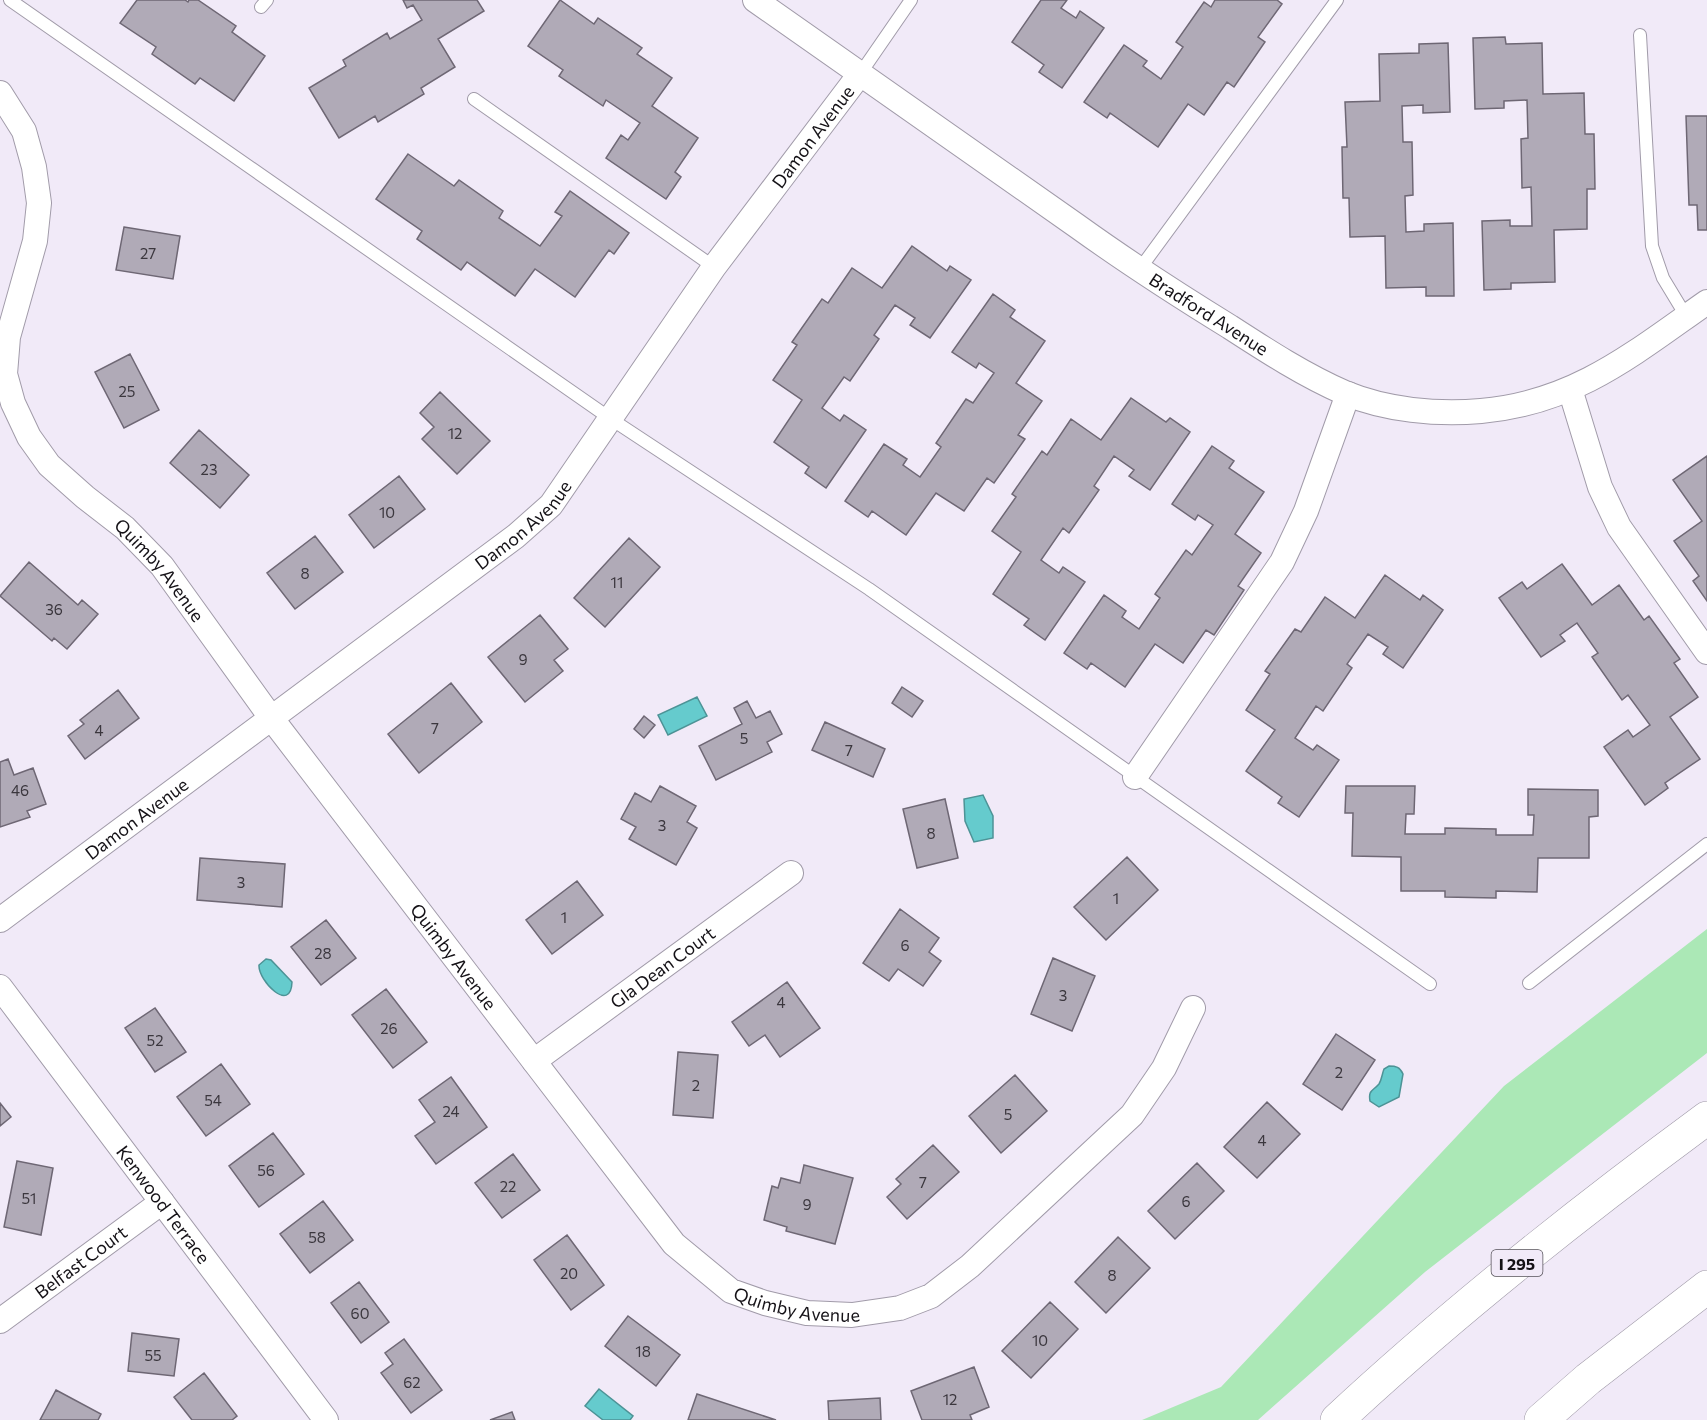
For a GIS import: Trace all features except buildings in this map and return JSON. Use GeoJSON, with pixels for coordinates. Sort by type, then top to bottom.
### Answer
{"type":"FeatureCollection","features":[{"type":"Feature","properties":{"kind":"highway","name":"I 295"},"geometry":{"type":"LineString","coordinates":[[1337,1420],[1403,1358],[1502,1274],[1605,1193],[1707,1118]]}},
{"type":"Feature","properties":{"kind":"highway"},"geometry":{"type":"LineString","coordinates":[[1541,1420],[1588,1379],[1707,1287]]}},
{"type":"Feature","properties":{"kind":"street","name":"Bradford Avenue"},"geometry":{"type":"LineString","coordinates":[[756,0],[1139,270],[1300,372],[1348,394],[1390,406],[1439,412],[1482,411],[1524,404],[1570,389],[1614,367],[1707,302]]}},
{"type":"Feature","properties":{"kind":"street","name":"Damon Avenue"},"geometry":{"type":"LineString","coordinates":[[0,920],[516,536],[551,505],[714,267],[860,74]]}},
{"type":"Feature","properties":{"kind":"street","name":"Quimby Avenue"},"geometry":{"type":"LineString","coordinates":[[0,93],[24,131],[34,167],[39,203],[35,241],[8,337],[5,374],[13,403],[29,437],[49,465],[125,528],[162,566],[273,719],[674,1244],[704,1270],[731,1290],[765,1303],[807,1313],[852,1315],[900,1308],[931,1296],[970,1266],[1132,1115],[1164,1068],[1193,1008]]}},
{"type":"Feature","properties":{"kind":"street"},"geometry":{"type":"LineString","coordinates":[[1570,389],[1600,487],[1619,527],[1707,652]]}},
{"type":"Feature","properties":{"kind":"street"},"geometry":{"type":"LineString","coordinates":[[1135,777],[1282,562],[1306,511],[1348,394]]}},
{"type":"Feature","properties":{"kind":"street","name":"Gla Dean Court"},"geometry":{"type":"LineString","coordinates":[[534,1061],[791,873]]}},
{"type":"Feature","properties":{"kind":"street","name":"Kenwood Terrace"},"geometry":{"type":"LineString","coordinates":[[0,987],[326,1420]]}},
{"type":"Feature","properties":{"kind":"street","name":"Belfast Court"},"geometry":{"type":"LineString","coordinates":[[0,1321],[162,1202]]}},
{"type":"Feature","properties":{"kind":"lane"},"geometry":{"type":"LineString","coordinates":[[10,0],[611,418],[869,589],[1430,984]]}},
{"type":"Feature","properties":{"kind":"lane","name":"Damon Avenue"},"geometry":{"type":"LineString","coordinates":[[860,74],[911,0]]}},
{"type":"Feature","properties":{"kind":"lane"},"geometry":{"type":"LineString","coordinates":[[1139,270],[1337,0]]}},
{"type":"Feature","properties":{"kind":"lane"},"geometry":{"type":"LineString","coordinates":[[1640,35],[1652,246],[1663,278],[1686,316]]}},
{"type":"Feature","properties":{"kind":"lane"},"geometry":{"type":"LineString","coordinates":[[474,99],[714,267]]}},
{"type":"Feature","properties":{"kind":"lane"},"geometry":{"type":"LineString","coordinates":[[1529,983],[1707,844]]}},
{"type":"Feature","properties":{"kind":"green space"},"geometry":{"type":"Polygon","coordinates":[[[1707,929],[1707,1053],[1425,1272],[1258,1420],[1142,1420],[1221,1387],[1504,1086],[1707,929]]]}},
{"type":"Feature","properties":{"kind":"water"},"geometry":{"type":"Polygon","coordinates":[[[697,697],[707,716],[668,735],[658,715],[697,697]]]}},
{"type":"Feature","properties":{"kind":"water"},"geometry":{"type":"Polygon","coordinates":[[[983,795],[993,816],[993,838],[974,842],[965,821],[964,799],[983,795]]]}},
{"type":"Feature","properties":{"kind":"water"},"geometry":{"type":"Polygon","coordinates":[[[266,959],[271,960],[292,982],[290,991],[286,995],[281,995],[269,986],[260,972],[259,965],[266,959]]]}},
{"type":"Feature","properties":{"kind":"water"},"geometry":{"type":"Polygon","coordinates":[[[1389,1066],[1398,1067],[1403,1074],[1399,1097],[1379,1107],[1370,1101],[1370,1095],[1379,1084],[1384,1069],[1389,1066]]]}},
{"type":"Feature","properties":{"kind":"water"},"geometry":{"type":"Polygon","coordinates":[[[599,1389],[633,1416],[630,1420],[603,1420],[585,1406],[599,1389]]]}}]}
